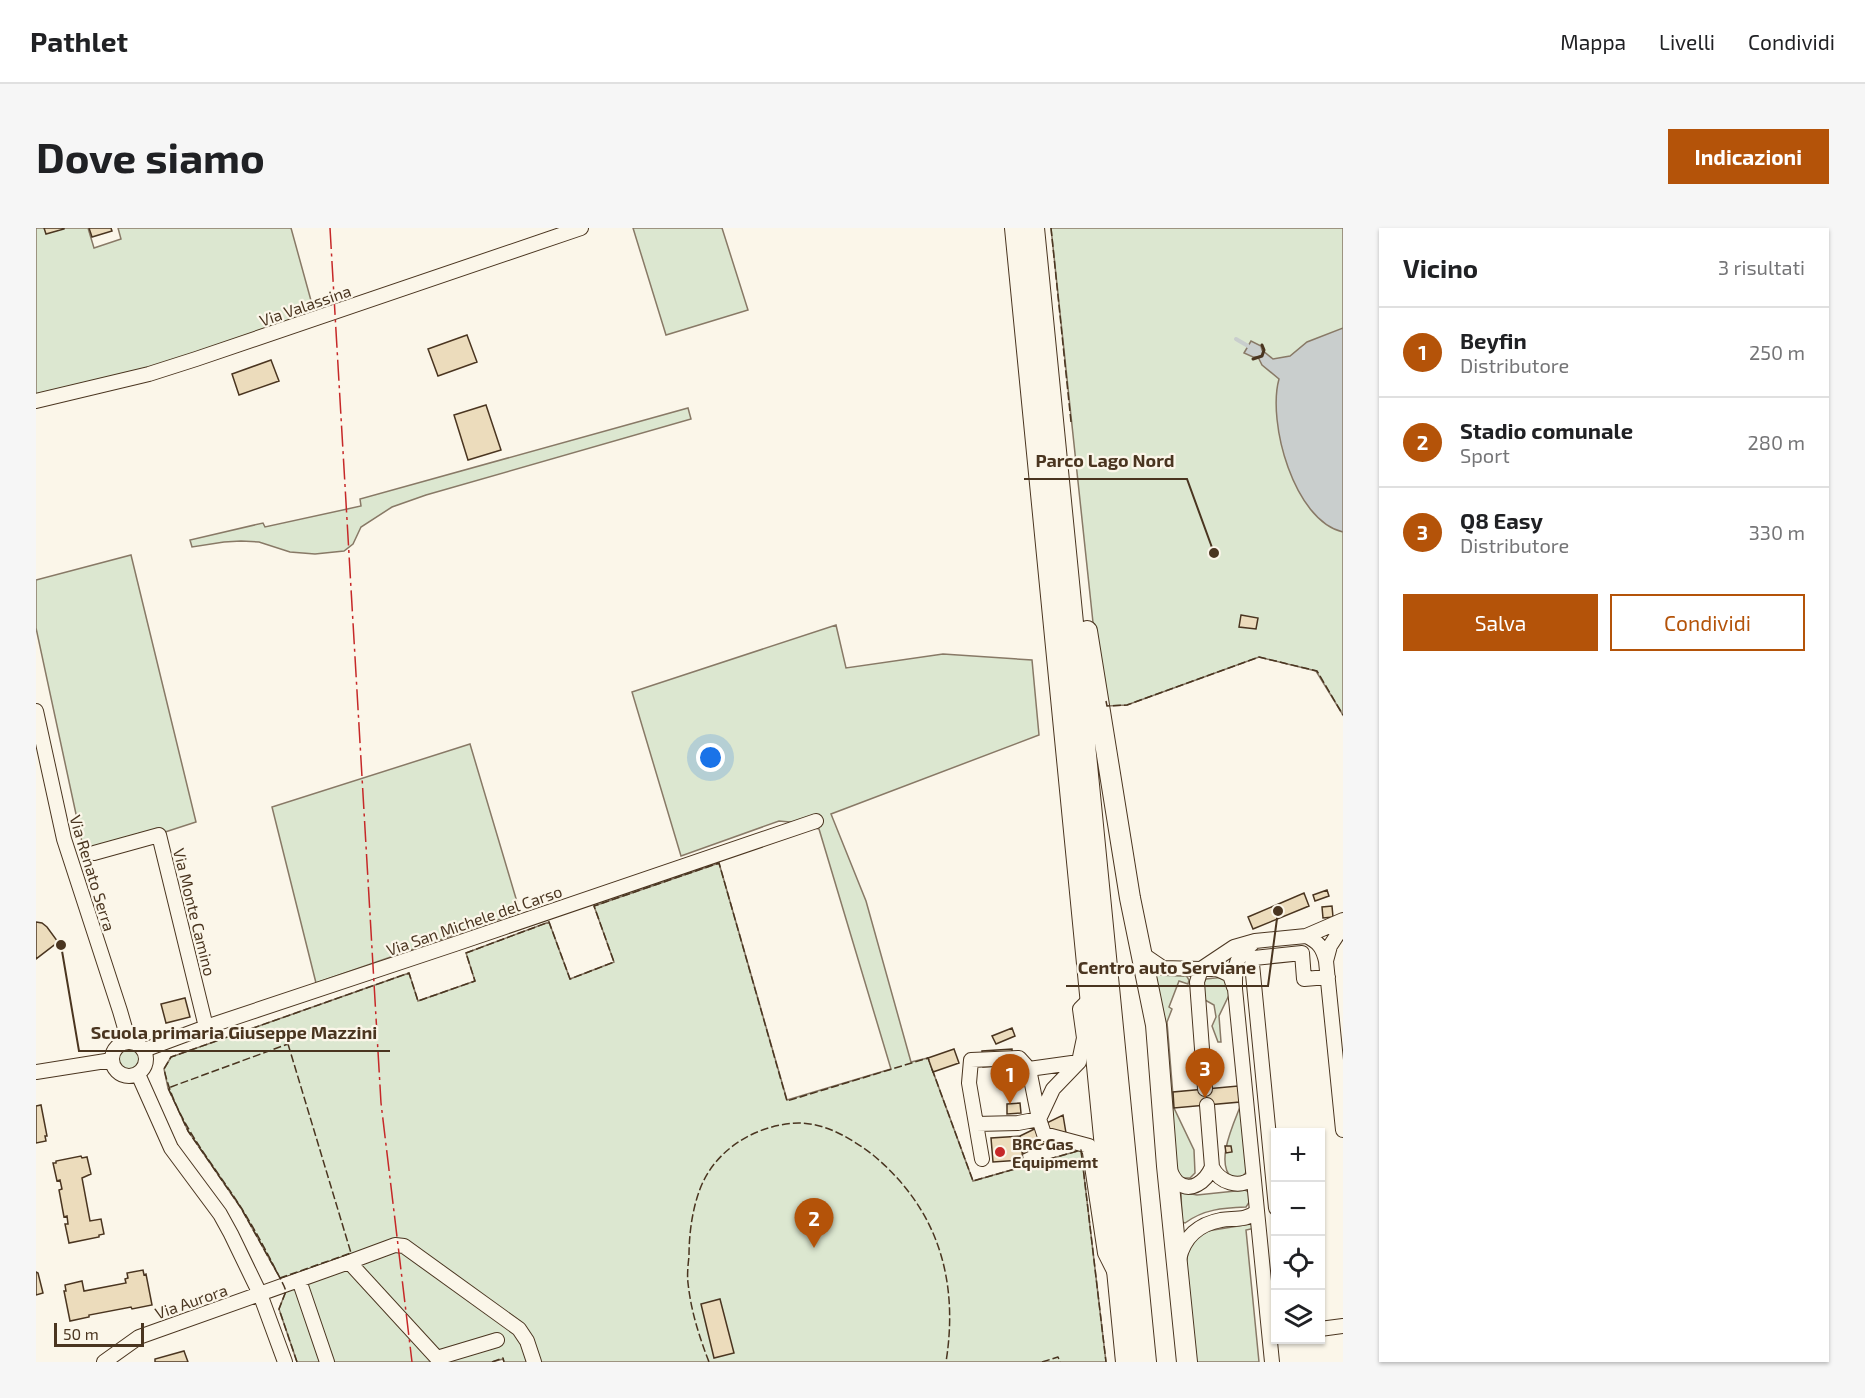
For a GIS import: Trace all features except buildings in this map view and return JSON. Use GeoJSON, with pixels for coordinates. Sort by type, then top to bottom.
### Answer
{"type":"FeatureCollection","features":[{"type":"Feature","properties":{"kind":"highway"},"geometry":{"type":"LineString","coordinates":[[1015,228],[1126,1362]]}},
{"type":"Feature","properties":{"kind":"highway"},"geometry":{"type":"LineString","coordinates":[[1035,228],[1146,1362]]}},
{"type":"Feature","properties":{"kind":"highway"},"geometry":{"type":"LineString","coordinates":[[1052,409],[1062,422],[1064,429],[1084,614],[1110,780],[1156,1025],[1167,1166],[1187,1362]]}},
{"type":"Feature","properties":{"kind":"street","name":"Via Valassina"},"geometry":{"type":"LineString","coordinates":[[36,401],[149,374],[580,228]]}},
{"type":"Feature","properties":{"kind":"street","name":"Via Renato Serra"},"geometry":{"type":"LineString","coordinates":[[36,711],[64,839],[129,1042]]}},
{"type":"Feature","properties":{"kind":"street","name":"Via San Michele del Carso"},"geometry":{"type":"LineString","coordinates":[[144,1050],[816,821]]}},
{"type":"Feature","properties":{"kind":"street","name":"Via Monte Camino"},"geometry":{"type":"LineString","coordinates":[[94,853],[159,835],[206,1027]]}},
{"type":"Feature","properties":{"kind":"street"},"geometry":{"type":"LineString","coordinates":[[1206,1089],[1197,982],[1201,969],[1234,947],[1255,941],[1306,936],[1343,920]]}},
{"type":"Feature","properties":{"kind":"street"},"geometry":{"type":"LineString","coordinates":[[1326,961],[1330,946],[1343,926]]}},
{"type":"Feature","properties":{"kind":"street"},"geometry":{"type":"LineString","coordinates":[[1306,936],[1317,941],[1323,949],[1326,961],[1343,1130]]}},
{"type":"Feature","properties":{"kind":"street"},"geometry":{"type":"LineString","coordinates":[[1255,941],[1241,952],[1234,965],[1234,989],[1266,1306],[1271,1328]]}},
{"type":"Feature","properties":{"kind":"street"},"geometry":{"type":"LineString","coordinates":[[1141,953],[1163,968],[1216,969],[1230,975],[1234,989]]}},
{"type":"Feature","properties":{"kind":"street"},"geometry":{"type":"LineString","coordinates":[[1273,1182],[1252,964],[1254,958],[1302,953],[1304,979],[1328,977]]}},
{"type":"Feature","properties":{"kind":"street"},"geometry":{"type":"LineString","coordinates":[[1039,1119],[1053,1089],[1079,1062],[1084,1038],[1080,1009],[1090,998]]}},
{"type":"Feature","properties":{"kind":"street"},"geometry":{"type":"LineString","coordinates":[[129,1042],[139,1044],[144,1050],[147,1057],[146,1064],[138,1074],[127,1076],[121,1074],[113,1066],[112,1060],[116,1048],[121,1044],[129,1042]]}},
{"type":"Feature","properties":{"kind":"street"},"geometry":{"type":"LineString","coordinates":[[982,1159],[969,1083],[971,1060],[1019,1058],[1029,1069],[1044,1134],[1089,1146],[1105,1253],[1118,1279]]}},
{"type":"Feature","properties":{"kind":"street"},"geometry":{"type":"LineString","coordinates":[[36,1072],[112,1060]]}},
{"type":"Feature","properties":{"kind":"street"},"geometry":{"type":"LineString","coordinates":[[1029,1069],[1079,1062]]}},
{"type":"Feature","properties":{"kind":"street"},"geometry":{"type":"LineString","coordinates":[[138,1074],[171,1148],[220,1214],[261,1294],[285,1362]]}},
{"type":"Feature","properties":{"kind":"street"},"geometry":{"type":"LineString","coordinates":[[1207,1105],[1212,1167],[1219,1178],[1227,1182],[1247,1183],[1253,1178]]}},
{"type":"Feature","properties":{"kind":"street"},"geometry":{"type":"LineString","coordinates":[[976,1125],[1018,1123],[1039,1119]]}},
{"type":"Feature","properties":{"kind":"street"},"geometry":{"type":"LineString","coordinates":[[1167,1166],[1176,1182],[1186,1187],[1195,1186],[1204,1181],[1212,1167]]}},
{"type":"Feature","properties":{"kind":"street"},"geometry":{"type":"LineString","coordinates":[[1177,1267],[1182,1248],[1196,1230],[1220,1220],[1244,1218],[1257,1211]]}},
{"type":"Feature","properties":{"kind":"street","name":"Via Aurora"},"geometry":{"type":"LineString","coordinates":[[104,1362],[120,1358],[138,1338],[395,1245],[404,1246],[519,1329],[527,1341],[534,1362]]}},
{"type":"Feature","properties":{"kind":"street"},"geometry":{"type":"LineString","coordinates":[[1261,1253],[1271,1252]]}},
{"type":"Feature","properties":{"kind":"street"},"geometry":{"type":"LineString","coordinates":[[348,1262],[432,1360],[497,1340]]}},
{"type":"Feature","properties":{"kind":"street"},"geometry":{"type":"LineString","coordinates":[[299,1280],[327,1362]]}},
{"type":"Feature","properties":{"kind":"street"},"geometry":{"type":"LineString","coordinates":[[1325,1328],[1343,1326]]}},
{"type":"Feature","properties":{"kind":"street"},"geometry":{"type":"LineString","coordinates":[[1272,1344],[1272,1362]]}},
{"type":"Feature","properties":{"kind":"green space"},"geometry":{"type":"Polygon","coordinates":[[[36,228],[88,228],[94,248],[121,239],[118,228],[291,228],[315,315],[161,366],[36,394],[36,228]]]}},
{"type":"Feature","properties":{"kind":"green space"},"geometry":{"type":"Polygon","coordinates":[[[633,228],[722,228],[748,310],[666,335],[633,228]]]}},
{"type":"Feature","properties":{"kind":"green space"},"geometry":{"type":"Polygon","coordinates":[[[1051,228],[1343,228],[1343,715],[1316,671],[1259,657],[1127,705],[1107,706],[1097,660],[1051,228]]]}},
{"type":"Feature","properties":{"kind":"green space"},"geometry":{"type":"Polygon","coordinates":[[[688,408],[691,419],[426,495],[392,507],[361,527],[353,544],[344,551],[315,554],[290,552],[259,542],[241,541],[192,547],[190,540],[263,523],[265,527],[361,506],[360,499],[688,408]]]}},
{"type":"Feature","properties":{"kind":"green space"},"geometry":{"type":"Polygon","coordinates":[[[131,555],[196,822],[88,857],[82,842],[36,628],[36,580],[131,555]]]}},
{"type":"Feature","properties":{"kind":"green space"},"geometry":{"type":"Polygon","coordinates":[[[836,625],[846,668],[943,654],[1032,660],[1039,735],[831,814],[866,901],[911,1062],[928,1058],[973,1181],[1081,1150],[1106,1362],[504,1362],[503,1359],[492,1362],[297,1362],[279,1309],[286,1291],[241,1208],[188,1131],[168,1088],[164,1069],[171,1057],[409,973],[418,1001],[475,981],[466,953],[549,922],[570,979],[614,962],[594,906],[719,863],[787,1100],[891,1069],[819,829],[779,821],[681,856],[632,692],[836,625]]]}},
{"type":"Feature","properties":{"kind":"green space"},"geometry":{"type":"Polygon","coordinates":[[[470,744],[520,912],[316,983],[272,807],[470,744]]]}},
{"type":"Feature","properties":{"kind":"green space"},"geometry":{"type":"Polygon","coordinates":[[[1153,969],[1186,975],[1189,980],[1188,984],[1179,981],[1169,1007],[1172,1009],[1167,1022],[1174,1108],[1194,1150],[1195,1173],[1190,1178],[1182,1178],[1176,1171],[1153,969]]]}},
{"type":"Feature","properties":{"kind":"green space"},"geometry":{"type":"Polygon","coordinates":[[[1224,977],[1230,993],[1219,1016],[1221,1042],[1218,1042],[1212,1026],[1216,1017],[1214,1005],[1205,1000],[1202,985],[1206,979],[1224,977]]]}},
{"type":"Feature","properties":{"kind":"green space"},"geometry":{"type":"Polygon","coordinates":[[[129,1048],[137,1051],[140,1059],[137,1067],[129,1070],[121,1067],[118,1059],[121,1051],[129,1048]]]}},
{"type":"Feature","properties":{"kind":"green space"},"geometry":{"type":"Polygon","coordinates":[[[1240,1107],[1247,1170],[1243,1176],[1232,1178],[1227,1171],[1225,1154],[1240,1107]]]}},
{"type":"Feature","properties":{"kind":"green space"},"geometry":{"type":"Polygon","coordinates":[[[1245,1190],[1249,1192],[1250,1201],[1246,1207],[1214,1210],[1185,1223],[1182,1222],[1181,1192],[1197,1195],[1245,1190]]]}},
{"type":"Feature","properties":{"kind":"green space"},"geometry":{"type":"Polygon","coordinates":[[[1251,1224],[1255,1228],[1246,1230],[1259,1362],[1195,1362],[1186,1264],[1189,1247],[1207,1231],[1251,1224]]]}},
{"type":"Feature","properties":{"kind":"shaded area"},"geometry":{"type":"Polygon","coordinates":[[[1343,328],[1343,532],[1326,524],[1311,510],[1298,490],[1288,468],[1277,420],[1276,397],[1279,379],[1262,365],[1258,357],[1244,353],[1251,341],[1261,346],[1262,350],[1273,359],[1290,356],[1307,342],[1343,328]]]}},
{"type":"Feature","properties":{"kind":"waterway"},"geometry":{"type":"LineString","coordinates":[[1236,339],[1248,346]]}},
{"type":"Feature","properties":{"kind":"fence"},"geometry":{"type":"LineString","coordinates":[[1051,228],[1071,422]]}},
{"type":"Feature","properties":{"kind":"fence"},"geometry":{"type":"LineString","coordinates":[[1106,701],[1107,706],[1127,705],[1259,657],[1317,671],[1343,715]]}},
{"type":"Feature","properties":{"kind":"fence"},"geometry":{"type":"LineString","coordinates":[[297,1362],[279,1309],[286,1291],[284,1286],[248,1218],[186,1125],[177,1107],[164,1069],[171,1057],[409,973],[418,1001],[475,981],[466,953],[549,922],[570,979],[614,962],[594,906],[719,863],[787,1101],[928,1058],[929,1060]]}},
{"type":"Feature","properties":{"kind":"fence"},"geometry":{"type":"LineString","coordinates":[[288,1044],[351,1253],[280,1278],[241,1208],[188,1131],[168,1088],[288,1044]]}},
{"type":"Feature","properties":{"kind":"fence"},"geometry":{"type":"LineString","coordinates":[[932,1069],[973,1181],[1081,1150],[1106,1362]]}},
{"type":"Feature","properties":{"kind":"fence"},"geometry":{"type":"LineString","coordinates":[[709,1362],[693,1313],[688,1280],[691,1223],[700,1189],[716,1162],[739,1141],[768,1128],[799,1123],[829,1129],[856,1143],[873,1155],[895,1176],[914,1199],[939,1248],[946,1275],[949,1303],[946,1362]]}},
{"type":"Feature","properties":{"kind":"fence"},"geometry":{"type":"LineString","coordinates":[[1042,1362],[1058,1357],[1060,1362]]}},
{"type":"Feature","properties":{"kind":"fence"},"geometry":{"type":"LineString","coordinates":[[492,1362],[503,1358],[504,1362]]}},
{"type":"Feature","properties":{"kind":"wall"},"geometry":{"type":"LineString","coordinates":[[1253,359],[1262,356],[1264,350],[1262,345]]}},
{"type":"Feature","properties":{"kind":"power"},"geometry":{"type":"LineString","coordinates":[[330,228],[381,1103],[412,1362]]}},
{"type":"Feature","properties":{"kind":"place","name":"Parco Lago Nord"},"geometry":{"type":"Point","coordinates":[1214,553]}},
{"type":"Feature","properties":{"kind":"place","name":"Centro auto Serviane"},"geometry":{"type":"Point","coordinates":[1278,911]}},
{"type":"Feature","properties":{"kind":"place","name":"Scuola primaria Giuseppe Mazzini"},"geometry":{"type":"Point","coordinates":[61,945]}},
{"type":"Feature","properties":{"kind":"place","name":"Q8 Easy"},"geometry":{"type":"Point","coordinates":[1205,1098]}},
{"type":"Feature","properties":{"kind":"place","name":"Beyfin"},"geometry":{"type":"Point","coordinates":[1010,1104]}},
{"type":"Feature","properties":{"kind":"place","name":"BRC Gas Equipmemt"},"geometry":{"type":"Point","coordinates":[1000,1152]}},
{"type":"Feature","properties":{"kind":"place","name":"Stadio comunale"},"geometry":{"type":"Point","coordinates":[814,1248]}}]}
